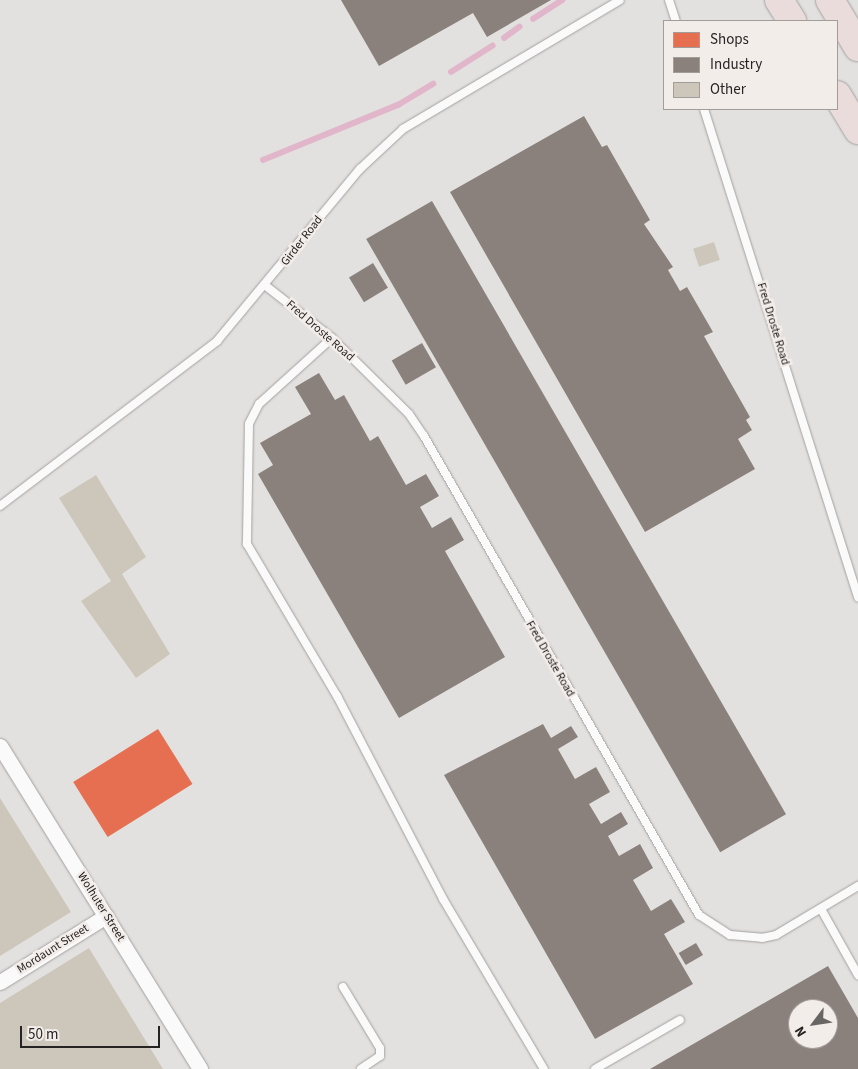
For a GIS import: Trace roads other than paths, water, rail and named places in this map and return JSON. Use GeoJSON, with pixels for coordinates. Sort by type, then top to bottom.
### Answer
{"type":"FeatureCollection","features":[{"type":"Feature","properties":{"kind":"highway"},"geometry":{"type":"LineString","coordinates":[[779,0],[791,20]]}},
{"type":"Feature","properties":{"kind":"highway"},"geometry":{"type":"LineString","coordinates":[[830,0],[858,47]]}},
{"type":"Feature","properties":{"kind":"highway"},"geometry":{"type":"LineString","coordinates":[[838,97],[858,130]]}},
{"type":"Feature","properties":{"kind":"street","name":"Wolhuter Street"},"geometry":{"type":"LineString","coordinates":[[0,746],[200,1069]]}},
{"type":"Feature","properties":{"kind":"street","name":"Mordaunt Street"},"geometry":{"type":"LineString","coordinates":[[0,982],[106,916]]}},
{"type":"Feature","properties":{"kind":"lane","name":"Girder Road"},"geometry":{"type":"LineString","coordinates":[[0,506],[180,372],[217,341],[266,286],[360,169],[403,128],[620,0]]}},
{"type":"Feature","properties":{"kind":"lane"},"geometry":{"type":"LineString","coordinates":[[669,0],[676,20]]}},
{"type":"Feature","properties":{"kind":"lane","name":"Fred Droste Road"},"geometry":{"type":"LineString","coordinates":[[704,110],[858,597]]}},
{"type":"Feature","properties":{"kind":"lane","name":"Fred Droste Road"},"geometry":{"type":"LineString","coordinates":[[266,286],[332,338],[409,414],[424,436],[699,915],[730,935],[754,938],[776,934],[858,886]]}},
{"type":"Feature","properties":{"kind":"lane"},"geometry":{"type":"LineString","coordinates":[[332,338],[259,404],[249,424],[246,544],[336,696],[443,899],[544,1069]]}},
{"type":"Feature","properties":{"kind":"lane"},"geometry":{"type":"LineString","coordinates":[[820,909],[858,975]]}},
{"type":"Feature","properties":{"kind":"lane"},"geometry":{"type":"LineString","coordinates":[[344,987],[380,1048],[380,1056],[361,1069]]}},
{"type":"Feature","properties":{"kind":"lane"},"geometry":{"type":"LineString","coordinates":[[595,1069],[680,1020]]}},
{"type":"Feature","properties":{"kind":"waterway"},"geometry":{"type":"LineString","coordinates":[[533,19],[562,0]]}},
{"type":"Feature","properties":{"kind":"waterway"},"geometry":{"type":"LineString","coordinates":[[504,38],[519,27]]}},
{"type":"Feature","properties":{"kind":"waterway"},"geometry":{"type":"LineString","coordinates":[[451,72],[492,46]]}},
{"type":"Feature","properties":{"kind":"waterway"},"geometry":{"type":"LineString","coordinates":[[263,160],[398,105],[433,84]]}}]}
